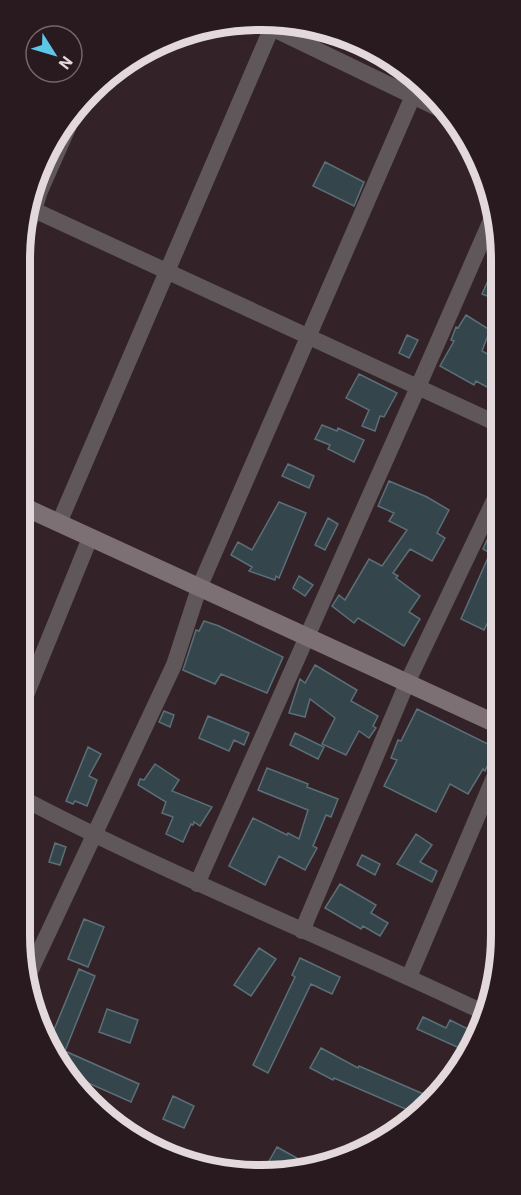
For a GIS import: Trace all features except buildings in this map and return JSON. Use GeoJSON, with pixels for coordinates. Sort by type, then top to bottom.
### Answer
{"type":"FeatureCollection","features":[{"type":"Feature","properties":{"kind":"street"},"geometry":{"type":"LineString","coordinates":[[59,523],[167,272],[263,30]]}},
{"type":"Feature","properties":{"kind":"street"},"geometry":{"type":"LineString","coordinates":[[277,30],[413,88]]}},
{"type":"Feature","properties":{"kind":"street"},"geometry":{"type":"LineString","coordinates":[[32,967],[174,665],[199,588],[415,90]]}},
{"type":"Feature","properties":{"kind":"street"},"geometry":{"type":"LineString","coordinates":[[44,182],[54,160]]}},
{"type":"Feature","properties":{"kind":"street"},"geometry":{"type":"LineString","coordinates":[[36,208],[167,272],[491,421]]}},
{"type":"Feature","properties":{"kind":"street"},"geometry":{"type":"LineString","coordinates":[[196,884],[488,226]]}},
{"type":"Feature","properties":{"kind":"street"},"geometry":{"type":"LineString","coordinates":[[302,931],[407,683],[491,507]]}},
{"type":"Feature","properties":{"kind":"street"},"geometry":{"type":"LineString","coordinates":[[30,510],[491,721]]}},
{"type":"Feature","properties":{"kind":"street"},"geometry":{"type":"LineString","coordinates":[[30,685],[90,538]]}},
{"type":"Feature","properties":{"kind":"street"},"geometry":{"type":"LineString","coordinates":[[409,977],[491,784]]}},
{"type":"Feature","properties":{"kind":"street"},"geometry":{"type":"LineString","coordinates":[[30,802],[94,836],[196,884],[479,1010]]}}]}
